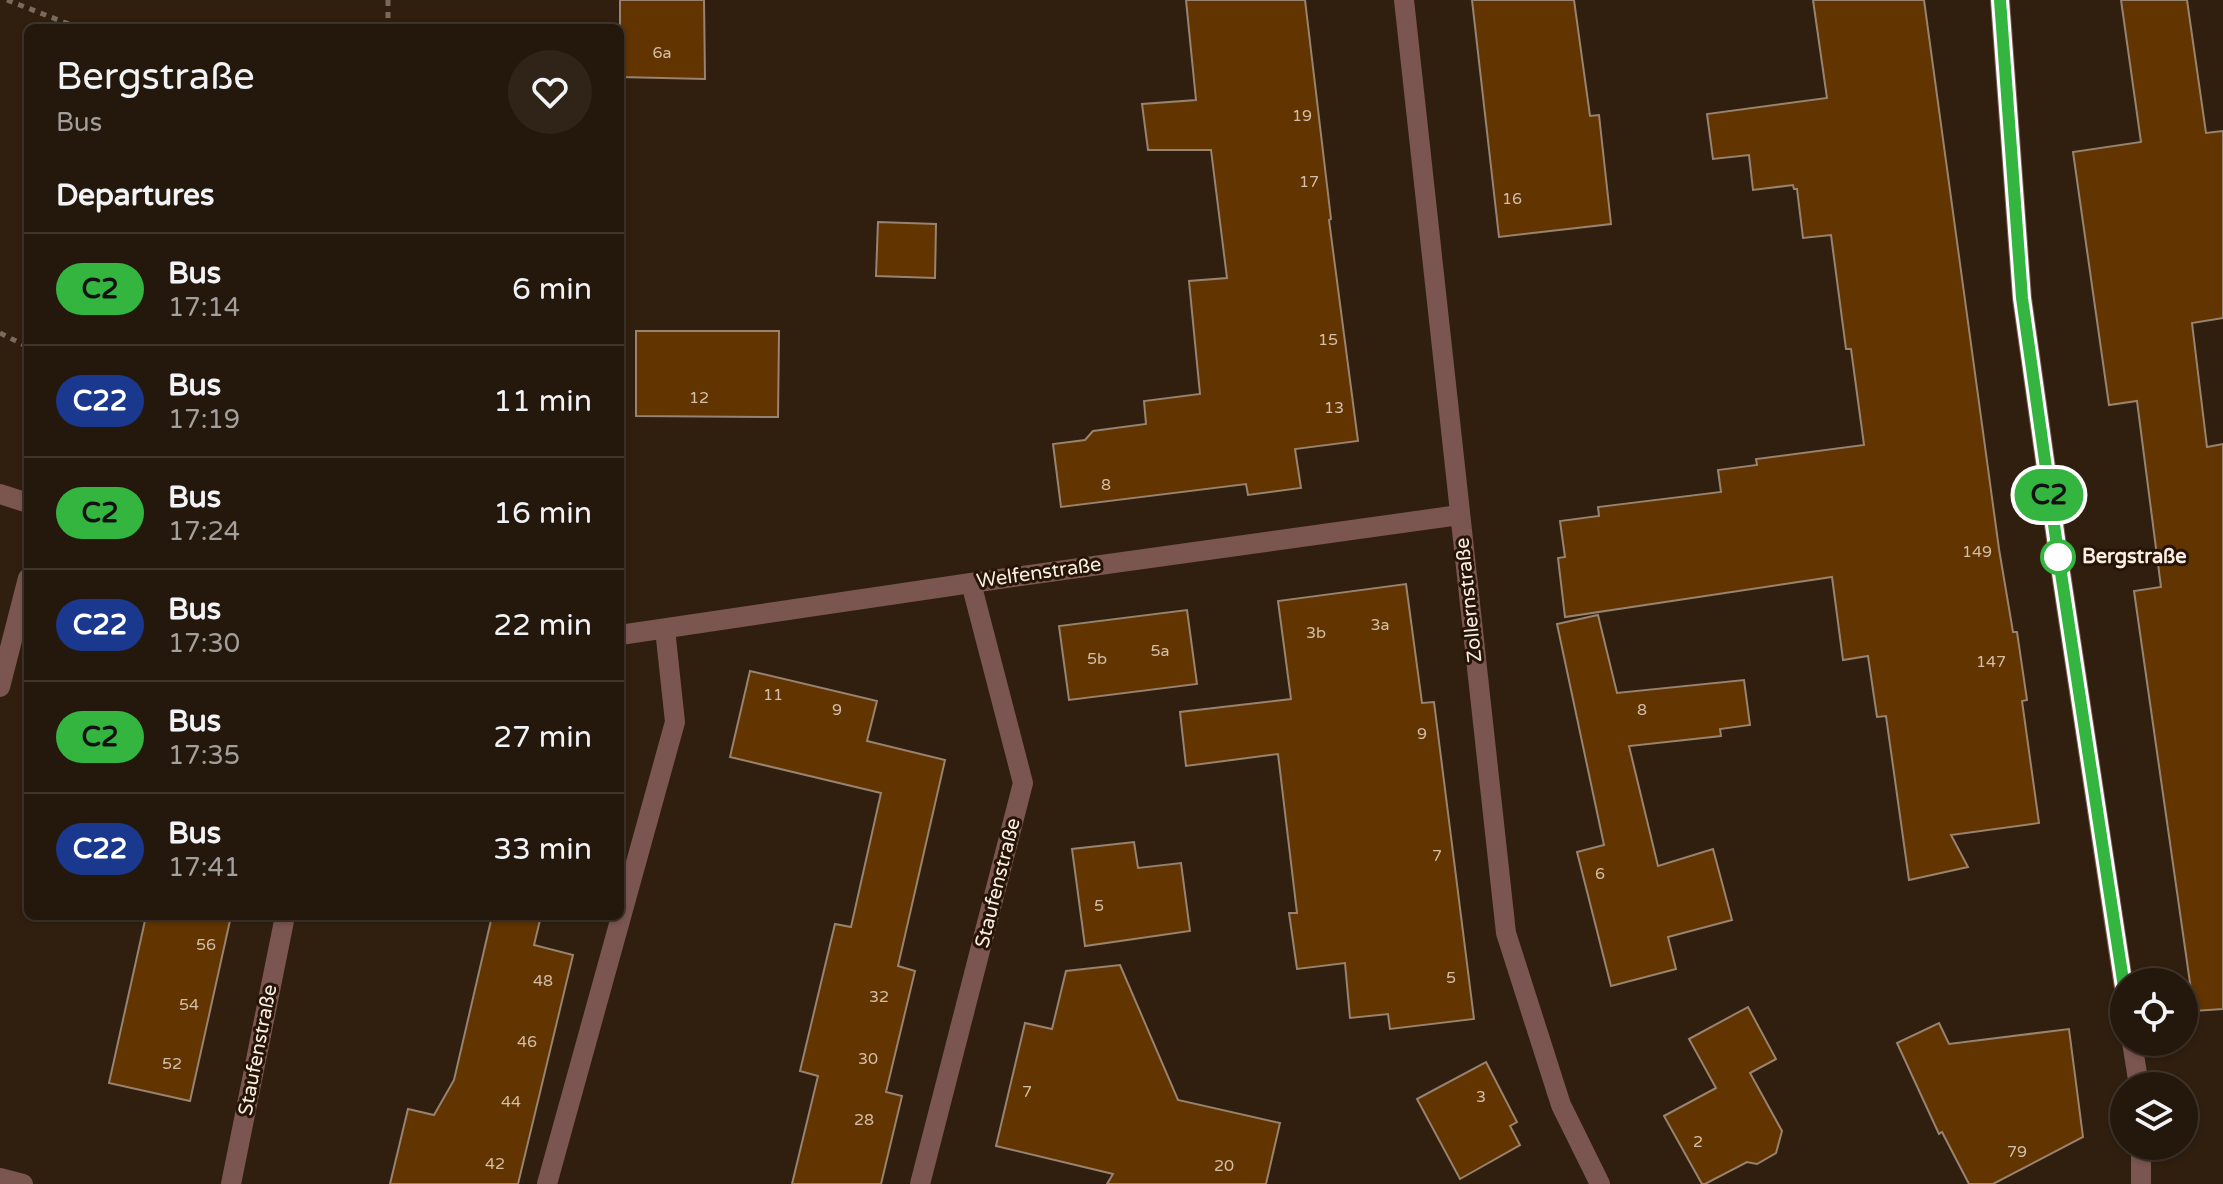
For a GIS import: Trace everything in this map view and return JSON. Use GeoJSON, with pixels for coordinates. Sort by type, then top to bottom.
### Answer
{"type":"FeatureCollection","features":[{"type":"Feature","properties":{"kind":"street","name":"Zollernstraße"},"geometry":{"type":"LineString","coordinates":[[1404,0],[1506,933],[1561,1105],[1600,1184]]}},
{"type":"Feature","properties":{"kind":"street"},"geometry":{"type":"LineString","coordinates":[[2000,0],[2022,298],[2121,968]]}},
{"type":"Feature","properties":{"kind":"street"},"geometry":{"type":"LineString","coordinates":[[0,494],[24,502]]}},
{"type":"Feature","properties":{"kind":"street","name":"Welfenstraße"},"geometry":{"type":"LineString","coordinates":[[624,634],[1459,515]]}},
{"type":"Feature","properties":{"kind":"street","name":"Staufenstraße"},"geometry":{"type":"LineString","coordinates":[[920,1184],[1023,783],[971,583]]}},
{"type":"Feature","properties":{"kind":"street"},"geometry":{"type":"LineString","coordinates":[[0,687],[24,594]]}},
{"type":"Feature","properties":{"kind":"street"},"geometry":{"type":"LineString","coordinates":[[624,906],[675,722],[665,629]]}},
{"type":"Feature","properties":{"kind":"street","name":"Staufenstraße"},"geometry":{"type":"LineString","coordinates":[[231,1184],[284,920]]}},
{"type":"Feature","properties":{"kind":"street"},"geometry":{"type":"LineString","coordinates":[[547,1184],[620,920]]}},
{"type":"Feature","properties":{"kind":"street"},"geometry":{"type":"LineString","coordinates":[[2141,1160],[2141,1184]]}},
{"type":"Feature","properties":{"kind":"street"},"geometry":{"type":"LineString","coordinates":[[0,1178],[23,1184]]}},
{"type":"Feature","properties":{"kind":"path"},"geometry":{"type":"LineString","coordinates":[[7,0],[69,24]]}},
{"type":"Feature","properties":{"kind":"path"},"geometry":{"type":"LineString","coordinates":[[388,0],[388,24]]}},
{"type":"Feature","properties":{"kind":"path"},"geometry":{"type":"LineString","coordinates":[[0,333],[24,345]]}},
{"type":"Feature","properties":{"kind":"building"},"geometry":{"type":"Polygon","coordinates":[[[620,0],[704,0],[705,79],[624,77],[624,24],[620,24],[620,0]]]}},
{"type":"Feature","properties":{"kind":"building"},"geometry":{"type":"Polygon","coordinates":[[[1186,0],[1305,0],[1329,220],[1358,441],[1295,449],[1301,488],[1248,495],[1246,484],[1061,507],[1053,444],[1085,440],[1093,431],[1146,424],[1144,401],[1200,394],[1189,281],[1227,278],[1211,150],[1148,150],[1142,104],[1196,100],[1186,0]]]}},
{"type":"Feature","properties":{"kind":"building"},"geometry":{"type":"Polygon","coordinates":[[[1472,0],[1574,0],[1590,116],[1599,115],[1611,224],[1499,237],[1472,0]]]}},
{"type":"Feature","properties":{"kind":"building"},"geometry":{"type":"Polygon","coordinates":[[[1813,0],[1924,0],[1999,549],[2013,632],[2017,632],[2027,700],[2022,701],[2039,823],[1951,835],[1968,867],[1909,880],[1886,716],[1877,717],[1868,656],[1843,660],[1832,577],[1565,617],[1558,558],[1565,557],[1560,521],[1599,516],[1598,507],[1721,492],[1718,470],[1757,465],[1756,459],[1864,445],[1851,349],[1846,349],[1831,235],[1803,238],[1797,189],[1793,185],[1753,190],[1749,155],[1713,159],[1707,114],[1827,98],[1813,0]]]}},
{"type":"Feature","properties":{"kind":"building"},"geometry":{"type":"Polygon","coordinates":[[[2121,0],[2187,0],[2206,133],[2223,131],[2223,318],[2192,323],[2207,447],[2223,444],[2223,1009],[2198,1011],[2198,968],[2188,968],[2134,591],[2161,587],[2137,401],[2109,405],[2073,152],[2141,142],[2121,0]]]}},
{"type":"Feature","properties":{"kind":"building"},"geometry":{"type":"Polygon","coordinates":[[[878,222],[936,224],[935,278],[876,276],[878,222]]]}},
{"type":"Feature","properties":{"kind":"building"},"geometry":{"type":"Polygon","coordinates":[[[636,331],[779,331],[778,417],[636,416],[636,331]]]}},
{"type":"Feature","properties":{"kind":"building"},"geometry":{"type":"Polygon","coordinates":[[[1406,584],[1422,703],[1434,702],[1474,1019],[1390,1029],[1388,1014],[1350,1018],[1345,963],[1297,969],[1289,913],[1297,913],[1278,754],[1186,766],[1180,712],[1291,699],[1278,601],[1406,584]]]}},
{"type":"Feature","properties":{"kind":"building"},"geometry":{"type":"Polygon","coordinates":[[[1187,610],[1197,684],[1069,700],[1059,626],[1187,610]]]}},
{"type":"Feature","properties":{"kind":"building"},"geometry":{"type":"Polygon","coordinates":[[[1598,615],[1617,693],[1744,680],[1750,725],[1720,729],[1721,736],[1629,746],[1658,866],[1713,849],[1732,920],[1668,937],[1676,969],[1611,986],[1577,852],[1604,845],[1557,624],[1598,615]]]}},
{"type":"Feature","properties":{"kind":"building"},"geometry":{"type":"Polygon","coordinates":[[[750,671],[877,701],[867,741],[945,760],[898,966],[915,971],[886,1092],[902,1096],[881,1184],[792,1184],[818,1076],[800,1071],[835,924],[851,927],[881,793],[730,757],[750,671]]]}},
{"type":"Feature","properties":{"kind":"building"},"geometry":{"type":"Polygon","coordinates":[[[1134,842],[1138,868],[1181,863],[1190,931],[1085,946],[1072,849],[1134,842]]]}},
{"type":"Feature","properties":{"kind":"building"},"geometry":{"type":"Polygon","coordinates":[[[145,920],[230,920],[190,1101],[109,1083],[145,920]]]}},
{"type":"Feature","properties":{"kind":"building"},"geometry":{"type":"Polygon","coordinates":[[[491,920],[540,920],[534,945],[573,955],[518,1184],[390,1184],[408,1109],[434,1115],[454,1080],[491,920]]]}},
{"type":"Feature","properties":{"kind":"building"},"geometry":{"type":"Polygon","coordinates":[[[1120,965],[1178,1100],[1280,1123],[1266,1184],[1107,1184],[1113,1174],[996,1146],[1025,1023],[1052,1029],[1066,971],[1120,965]]]}},
{"type":"Feature","properties":{"kind":"building"},"geometry":{"type":"Polygon","coordinates":[[[1748,1007],[1776,1059],[1750,1073],[1782,1131],[1776,1153],[1757,1164],[1747,1162],[1702,1184],[1664,1116],[1716,1088],[1689,1039],[1748,1007]]]}},
{"type":"Feature","properties":{"kind":"building"},"geometry":{"type":"Polygon","coordinates":[[[1939,1023],[1949,1044],[2069,1029],[2083,1137],[1993,1184],[1969,1184],[1942,1132],[1939,1134],[1897,1043],[1939,1023]]]}},
{"type":"Feature","properties":{"kind":"building"},"geometry":{"type":"Polygon","coordinates":[[[1486,1062],[1517,1122],[1510,1126],[1520,1145],[1460,1179],[1417,1099],[1486,1062]]]}},
{"type":"Feature","properties":{"kind":"bus line","name":"C2"},"geometry":{"type":"LineString","coordinates":[[2000,0],[2022,298],[2121,968]]}},
{"type":"Feature","properties":{"kind":"place","name":"Bergstraße"},"geometry":{"type":"Point","coordinates":[2058,557]}}]}
